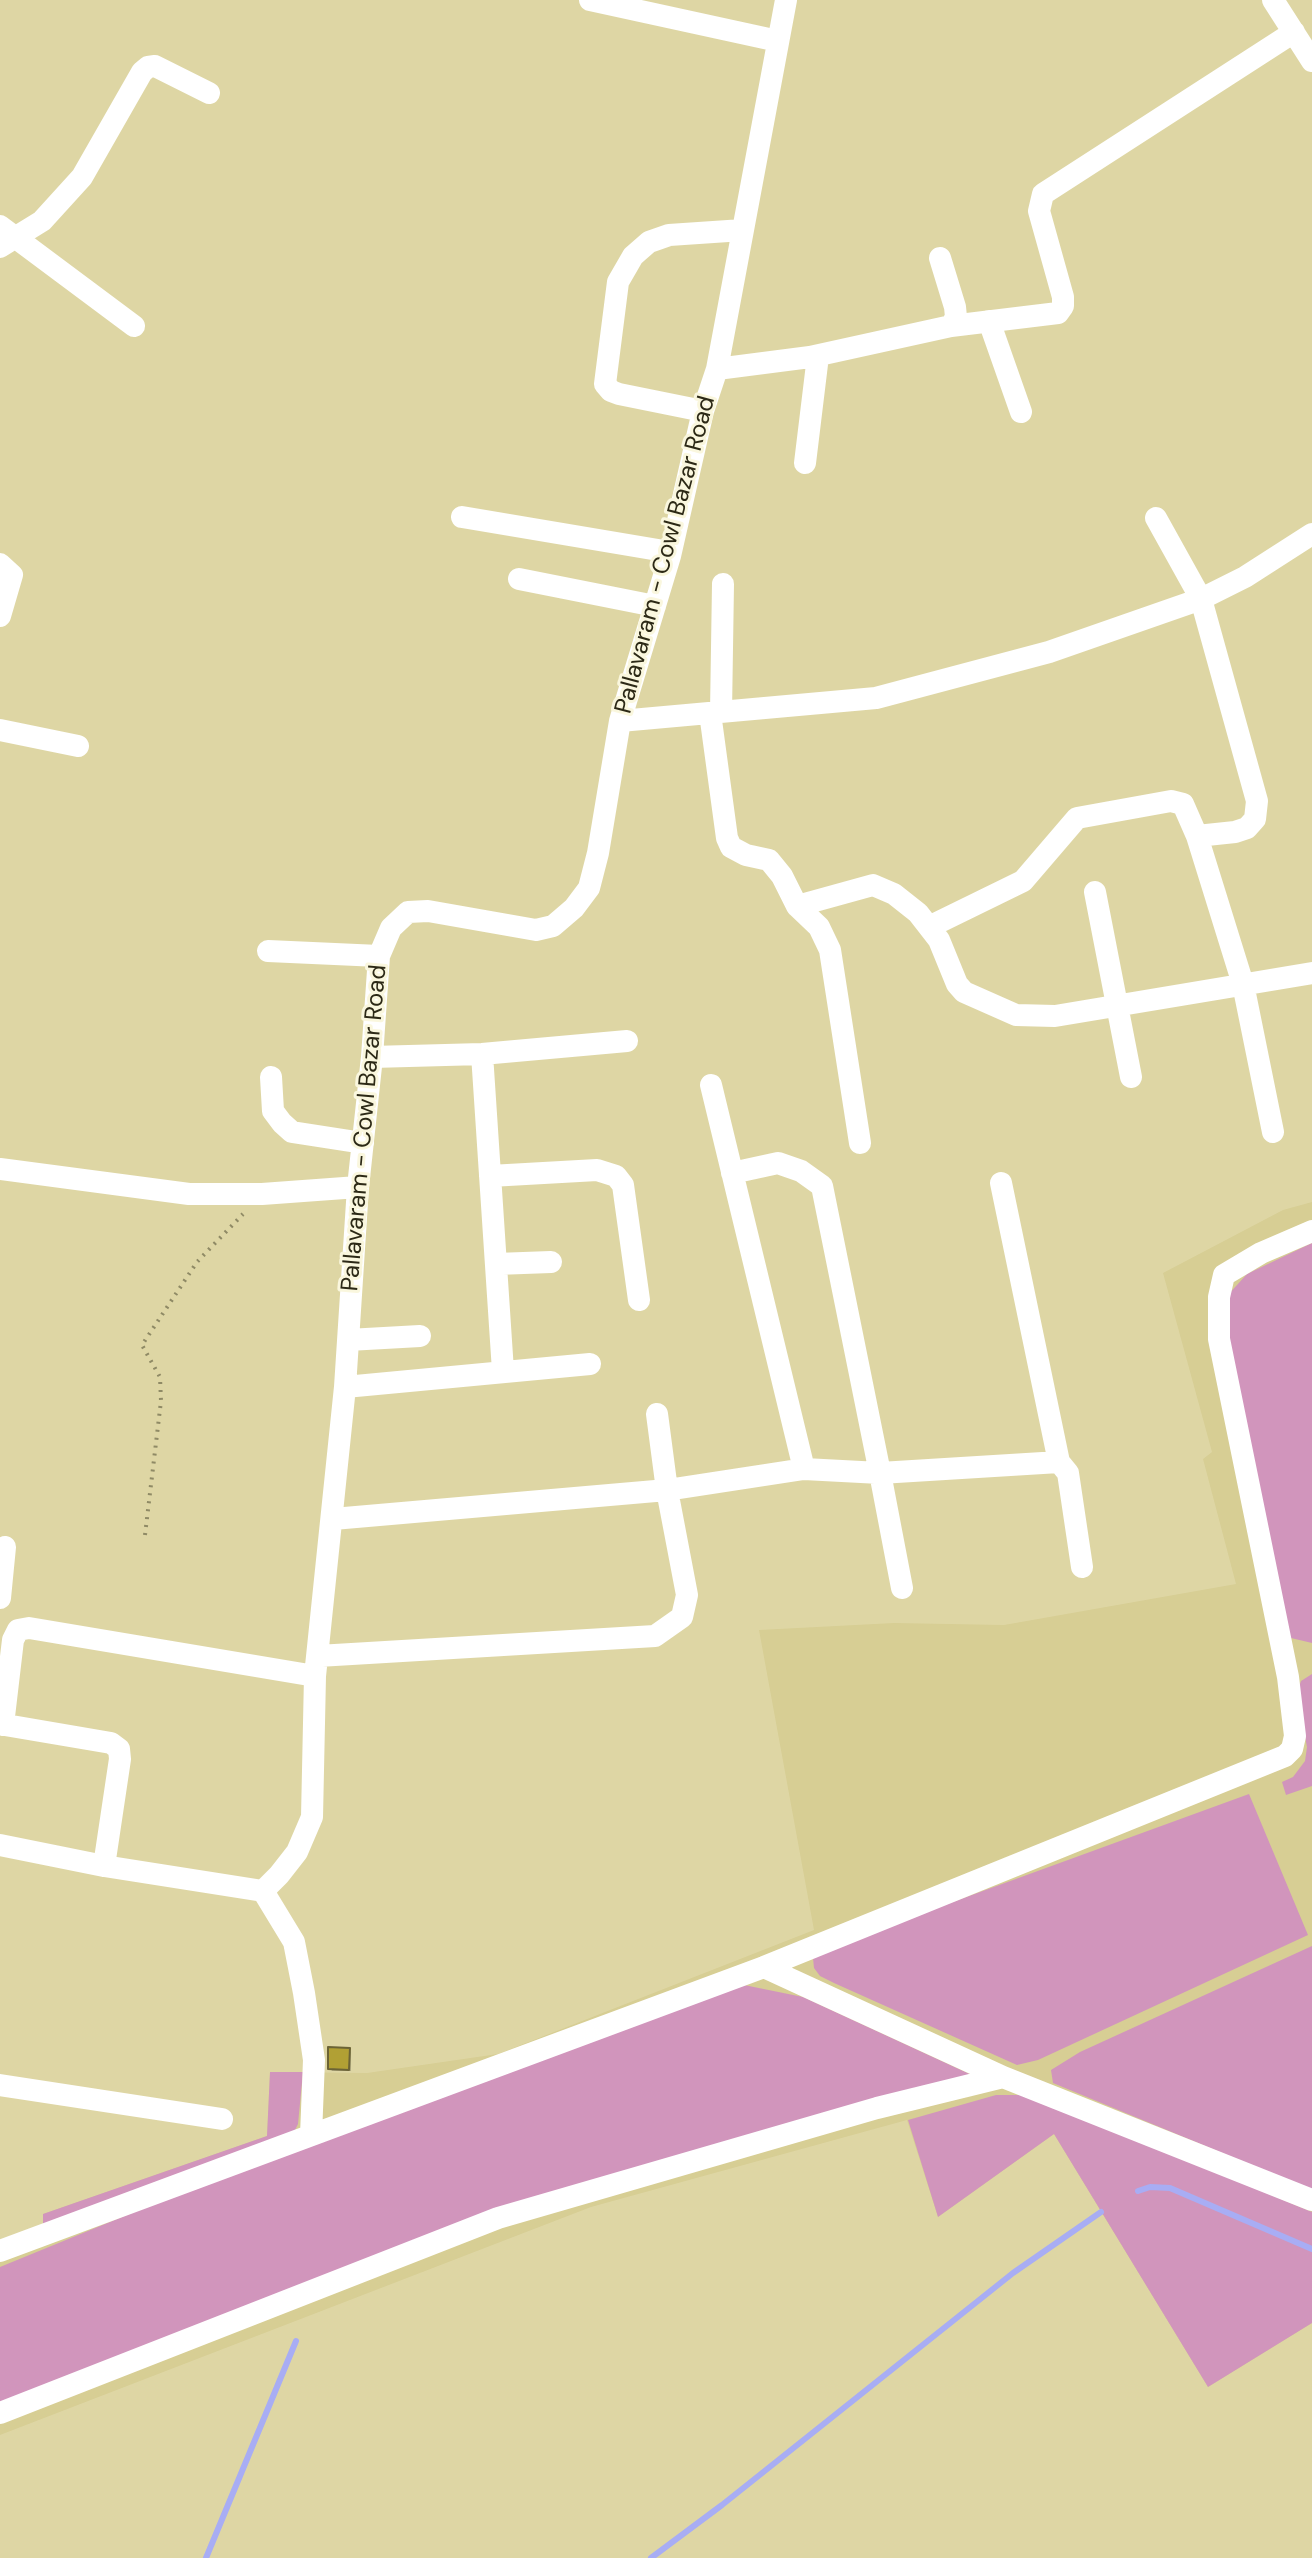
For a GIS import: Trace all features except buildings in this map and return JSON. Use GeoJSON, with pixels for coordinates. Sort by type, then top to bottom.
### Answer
{"type":"FeatureCollection","features":[{"type":"Feature","properties":{"kind":"street"},"geometry":{"type":"LineString","coordinates":[[590,0],[778,41]]}},
{"type":"Feature","properties":{"kind":"street","name":"Pallavaram - Cowl Bazar Road"},"geometry":{"type":"LineString","coordinates":[[263,1891],[297,1852],[312,1817],[316,1666],[345,1387],[358,1187],[379,956],[391,928],[408,912],[428,911],[536,930],[553,926],[574,908],[589,888],[598,853],[620,721],[670,552],[703,411],[717,369],[786,0]]}},
{"type":"Feature","properties":{"kind":"street"},"geometry":{"type":"LineString","coordinates":[[1273,0],[1312,61]]}},
{"type":"Feature","properties":{"kind":"street"},"geometry":{"type":"LineString","coordinates":[[717,369],[818,356],[951,326],[1058,313],[1063,306],[1063,297],[1039,211],[1043,194],[1294,32]]}},
{"type":"Feature","properties":{"kind":"street"},"geometry":{"type":"LineString","coordinates":[[4,237],[42,221],[82,177],[142,72],[148,67],[155,66],[209,93]]}},
{"type":"Feature","properties":{"kind":"street"},"geometry":{"type":"LineString","coordinates":[[703,411],[619,394],[605,384],[618,282],[633,256],[649,242],[669,235],[743,230]]}},
{"type":"Feature","properties":{"kind":"street"},"geometry":{"type":"LineString","coordinates":[[4,237],[134,326]]}},
{"type":"Feature","properties":{"kind":"street"},"geometry":{"type":"LineString","coordinates":[[940,258],[955,307],[956,317],[951,326]]}},
{"type":"Feature","properties":{"kind":"street"},"geometry":{"type":"LineString","coordinates":[[989,321],[1021,412]]}},
{"type":"Feature","properties":{"kind":"street"},"geometry":{"type":"LineString","coordinates":[[805,463],[818,356]]}},
{"type":"Feature","properties":{"kind":"street"},"geometry":{"type":"LineString","coordinates":[[462,517],[670,552]]}},
{"type":"Feature","properties":{"kind":"street"},"geometry":{"type":"LineString","coordinates":[[1156,518],[1201,599],[1257,801],[1258,811],[1247,828],[1197,836]]}},
{"type":"Feature","properties":{"kind":"street"},"geometry":{"type":"LineString","coordinates":[[620,721],[876,698],[1049,652],[1201,599],[1245,577],[1312,534]]}},
{"type":"Feature","properties":{"kind":"street"},"geometry":{"type":"LineString","coordinates":[[0,564],[12,575],[0,616]]}},
{"type":"Feature","properties":{"kind":"street"},"geometry":{"type":"LineString","coordinates":[[519,579],[655,606]]}},
{"type":"Feature","properties":{"kind":"street"},"geometry":{"type":"LineString","coordinates":[[723,584],[715,712],[727,838],[731,847],[746,855],[769,860],[782,876],[797,906],[819,927],[830,950],[860,1143]]}},
{"type":"Feature","properties":{"kind":"street"},"geometry":{"type":"LineString","coordinates":[[0,730],[78,746]]}},
{"type":"Feature","properties":{"kind":"street"},"geometry":{"type":"LineString","coordinates":[[929,927],[1023,881],[1077,818],[1171,801],[1183,804],[1197,836],[1243,984],[1273,1132]]}},
{"type":"Feature","properties":{"kind":"street"},"geometry":{"type":"LineString","coordinates":[[797,906],[873,885],[894,894],[918,913],[939,940],[957,984],[964,992],[1016,1015],[1055,1016],[1312,973]]}},
{"type":"Feature","properties":{"kind":"street"},"geometry":{"type":"LineString","coordinates":[[1095,892],[1131,1077]]}},
{"type":"Feature","properties":{"kind":"street"},"geometry":{"type":"LineString","coordinates":[[268,951],[379,956]]}},
{"type":"Feature","properties":{"kind":"street"},"geometry":{"type":"LineString","coordinates":[[372,1057],[482,1054],[627,1041]]}},
{"type":"Feature","properties":{"kind":"street"},"geometry":{"type":"LineString","coordinates":[[482,1054],[503,1371]]}},
{"type":"Feature","properties":{"kind":"street"},"geometry":{"type":"LineString","coordinates":[[271,1077],[273,1111],[292,1132],[363,1143]]}},
{"type":"Feature","properties":{"kind":"street"},"geometry":{"type":"LineString","coordinates":[[711,1085],[804,1469]]}},
{"type":"Feature","properties":{"kind":"street"},"geometry":{"type":"LineString","coordinates":[[732,1173],[778,1163],[801,1171],[822,1186],[902,1588]]}},
{"type":"Feature","properties":{"kind":"street"},"geometry":{"type":"LineString","coordinates":[[0,1169],[189,1194],[262,1194],[358,1187]]}},
{"type":"Feature","properties":{"kind":"street"},"geometry":{"type":"LineString","coordinates":[[490,1176],[597,1170],[616,1176],[623,1185],[639,1300]]}},
{"type":"Feature","properties":{"kind":"street"},"geometry":{"type":"LineString","coordinates":[[1001,1183],[1059,1462],[1068,1473],[1082,1567]]}},
{"type":"Feature","properties":{"kind":"street"},"geometry":{"type":"LineString","coordinates":[[0,2251],[764,1967],[1285,1756],[1292,1749],[1295,1736],[1288,1677],[1219,1339],[1219,1297],[1224,1275],[1261,1253],[1312,1231]]}},
{"type":"Feature","properties":{"kind":"street"},"geometry":{"type":"LineString","coordinates":[[496,1264],[551,1262]]}},
{"type":"Feature","properties":{"kind":"street"},"geometry":{"type":"LineString","coordinates":[[348,1340],[420,1336]]}},
{"type":"Feature","properties":{"kind":"street"},"geometry":{"type":"LineString","coordinates":[[345,1387],[590,1364]]}},
{"type":"Feature","properties":{"kind":"street"},"geometry":{"type":"LineString","coordinates":[[18,1630],[29,1628],[316,1666],[655,1636],[682,1617],[687,1595],[667,1490],[657,1414]]}},
{"type":"Feature","properties":{"kind":"street"},"geometry":{"type":"LineString","coordinates":[[333,1519],[667,1490],[804,1469],[880,1473],[1059,1462]]}},
{"type":"Feature","properties":{"kind":"street"},"geometry":{"type":"LineString","coordinates":[[5,1547],[0,1600],[2,1614],[18,1630]]}},
{"type":"Feature","properties":{"kind":"street"},"geometry":{"type":"LineString","coordinates":[[18,1630],[13,1640],[2,1725],[111,1743],[119,1749],[104,1866]]}},
{"type":"Feature","properties":{"kind":"street"},"geometry":{"type":"LineString","coordinates":[[0,1845],[104,1866],[263,1891],[294,1942],[313,2048],[311,2135]]}},
{"type":"Feature","properties":{"kind":"street"},"geometry":{"type":"LineString","coordinates":[[764,1967],[1003,2077],[1312,2200]]}},
{"type":"Feature","properties":{"kind":"street"},"geometry":{"type":"LineString","coordinates":[[0,2413],[498,2218],[877,2108],[1003,2077]]}},
{"type":"Feature","properties":{"kind":"street"},"geometry":{"type":"LineString","coordinates":[[0,2085],[222,2119]]}},
{"type":"Feature","properties":{"kind":"path"},"geometry":{"type":"LineString","coordinates":[[145,1535],[161,1401],[160,1377],[142,1345],[197,1262],[262,1194]]}},
{"type":"Feature","properties":{"kind":"shaded area"},"geometry":{"type":"Polygon","coordinates":[[[1312,1202],[1312,2323],[1208,2387],[1054,2134],[938,2217],[907,2120],[591,2207],[0,2435],[0,2244],[43,2229],[43,2214],[267,2136],[270,2072],[367,2073],[498,2054],[814,1930],[759,1630],[894,1623],[1004,1625],[1236,1584],[1203,1459],[1212,1452],[1163,1273],[1283,1210],[1312,1202]]]}},
{"type":"Feature","properties":{"kind":"shaded area"},"geometry":{"type":"Polygon","coordinates":[[[1312,1243],[1312,1643],[1291,1638],[1281,1631],[1217,1342],[1227,1296],[1247,1274],[1312,1243]]]}},
{"type":"Feature","properties":{"kind":"shaded area"},"geometry":{"type":"Polygon","coordinates":[[[1312,1674],[1312,1786],[1286,1795],[1282,1782],[1293,1777],[1305,1761],[1307,1747],[1297,1693],[1301,1681],[1312,1674]]]}},
{"type":"Feature","properties":{"kind":"shaded area"},"geometry":{"type":"Polygon","coordinates":[[[1249,1794],[1308,1935],[1038,2060],[1017,2065],[834,1983],[820,1976],[814,1968],[813,1958],[821,1950],[1249,1794]]]}},
{"type":"Feature","properties":{"kind":"shaded area"},"geometry":{"type":"Polygon","coordinates":[[[1312,1946],[1312,2190],[1053,2083],[1051,2070],[1080,2052],[1312,1946]]]}},
{"type":"Feature","properties":{"kind":"shaded area"},"geometry":{"type":"Polygon","coordinates":[[[744,1985],[803,1997],[974,2076],[661,2164],[0,2411],[0,2267],[149,2206],[744,1985]]]}},
{"type":"Feature","properties":{"kind":"shaded area"},"geometry":{"type":"Polygon","coordinates":[[[270,2072],[303,2072],[298,2124],[294,2132],[43,2229],[43,2214],[267,2136],[270,2072]]]}},
{"type":"Feature","properties":{"kind":"shaded area"},"geometry":{"type":"Polygon","coordinates":[[[996,2095],[1022,2095],[1048,2102],[1312,2212],[1312,2323],[1208,2387],[1054,2134],[938,2217],[908,2120],[996,2095]]]}},
{"type":"Feature","properties":{"kind":"waterway"},"geometry":{"type":"LineString","coordinates":[[1138,2191],[1150,2187],[1170,2188],[1312,2249]]}},
{"type":"Feature","properties":{"kind":"waterway"},"geometry":{"type":"LineString","coordinates":[[651,2558],[1013,2273],[1101,2212]]}},
{"type":"Feature","properties":{"kind":"waterway"},"geometry":{"type":"LineString","coordinates":[[206,2558],[296,2341]]}}]}
